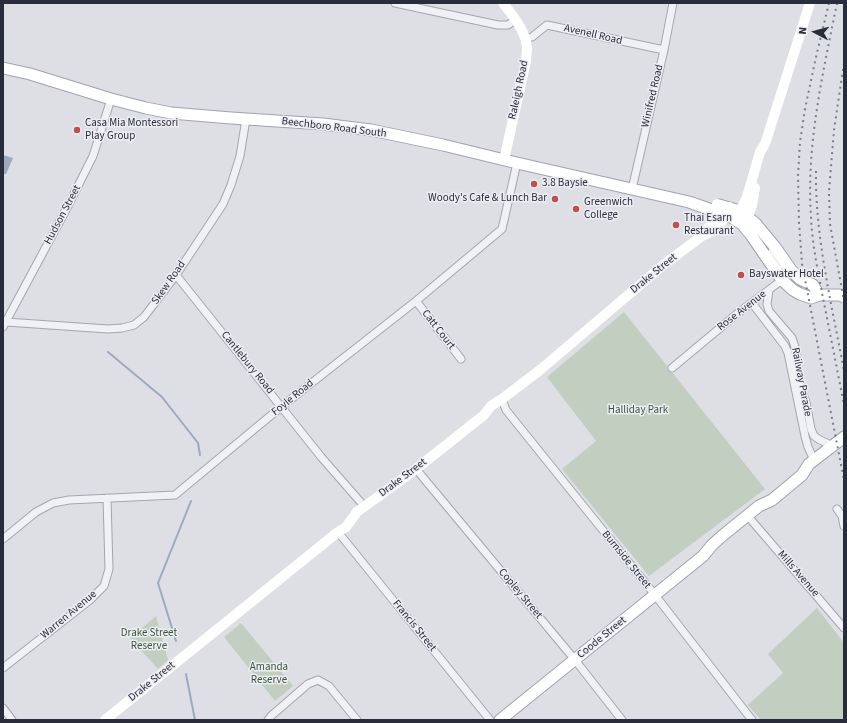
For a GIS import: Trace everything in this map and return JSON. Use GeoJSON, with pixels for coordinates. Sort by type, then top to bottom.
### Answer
{"type":"FeatureCollection","features":[{"type":"Feature","properties":{"kind":"main road","name":"Beechboro Road South"},"geometry":{"type":"LineString","coordinates":[[3,68],[30,74],[111,99],[171,113],[316,124],[354,128],[396,135],[732,213]]}},
{"type":"Feature","properties":{"kind":"main road"},"geometry":{"type":"LineString","coordinates":[[732,213],[755,223],[774,245],[791,270],[800,279],[813,285],[819,295]]}},
{"type":"Feature","properties":{"kind":"main road"},"geometry":{"type":"LineString","coordinates":[[732,213],[751,235],[782,280],[793,290],[812,298],[819,295],[840,295],[844,297]]}},
{"type":"Feature","properties":{"kind":"main road","name":"Coode Street"},"geometry":{"type":"LineString","coordinates":[[802,475],[810,473],[839,446],[844,438]]}},
{"type":"Feature","properties":{"kind":"main road","name":"Coode Street"},"geometry":{"type":"LineString","coordinates":[[703,556],[716,550],[763,512],[772,500],[802,475],[809,464],[839,446]]}},
{"type":"Feature","properties":{"kind":"main road","name":"Coode Street"},"geometry":{"type":"LineString","coordinates":[[500,720],[703,556],[722,536],[759,506],[772,500]]}},
{"type":"Feature","properties":{"kind":"street"},"geometry":{"type":"LineString","coordinates":[[395,3],[498,25],[508,25],[516,20]]}},
{"type":"Feature","properties":{"kind":"street","name":"Raleigh Road"},"geometry":{"type":"LineString","coordinates":[[503,3],[520,26],[527,48],[526,61],[504,160]]}},
{"type":"Feature","properties":{"kind":"street","name":"Winifred Road"},"geometry":{"type":"LineString","coordinates":[[632,189],[664,50],[673,3]]}},
{"type":"Feature","properties":{"kind":"street"},"geometry":{"type":"LineString","coordinates":[[732,213],[751,211],[755,186],[766,153],[766,144],[810,3]]}},
{"type":"Feature","properties":{"kind":"street","name":"Avenell Road"},"geometry":{"type":"LineString","coordinates":[[525,39],[532,37],[547,25],[664,50]]}},
{"type":"Feature","properties":{"kind":"street","name":"Hudson Street"},"geometry":{"type":"LineString","coordinates":[[4,324],[69,204],[93,156],[111,99]]}},
{"type":"Feature","properties":{"kind":"street","name":"Skew Road"},"geometry":{"type":"LineString","coordinates":[[4,324],[108,329],[134,325],[144,317],[176,275],[222,204],[231,186],[240,156],[246,119]]}},
{"type":"Feature","properties":{"kind":"street","name":"Foyle Road"},"geometry":{"type":"LineString","coordinates":[[3,539],[36,512],[53,503],[69,500],[175,495],[281,407],[416,301],[502,229],[517,163]]}},
{"type":"Feature","properties":{"kind":"street","name":"Drake Street"},"geometry":{"type":"LineString","coordinates":[[105,720],[346,527],[357,512],[364,506],[416,469],[484,415],[490,406],[502,399],[540,370],[641,284],[702,236],[715,230],[732,213]]}},
{"type":"Feature","properties":{"kind":"street"},"geometry":{"type":"LineString","coordinates":[[774,245],[772,252],[784,269],[785,274],[782,280]]}},
{"type":"Feature","properties":{"kind":"street","name":"Cantlebury Road"},"geometry":{"type":"LineString","coordinates":[[176,275],[322,458],[364,506]]}},
{"type":"Feature","properties":{"kind":"street","name":"Rose Avenue"},"geometry":{"type":"LineString","coordinates":[[672,368],[782,280]]}},
{"type":"Feature","properties":{"kind":"street","name":"Railway Parade"},"geometry":{"type":"LineString","coordinates":[[769,290],[767,304],[769,311],[792,338],[795,347],[802,389],[814,436],[820,440],[839,446]]}},
{"type":"Feature","properties":{"kind":"street","name":"Catt Court"},"geometry":{"type":"LineString","coordinates":[[416,301],[461,359]]}},
{"type":"Feature","properties":{"kind":"street","name":"Railway Parade"},"geometry":{"type":"LineString","coordinates":[[752,303],[785,346],[788,353],[805,436],[814,460]]}},
{"type":"Feature","properties":{"kind":"street","name":"Burnside Street"},"geometry":{"type":"LineString","coordinates":[[502,399],[506,410],[655,595],[752,720]]}},
{"type":"Feature","properties":{"kind":"street","name":"Copley Street"},"geometry":{"type":"LineString","coordinates":[[416,469],[575,660],[622,720]]}},
{"type":"Feature","properties":{"kind":"street","name":"Warren Avenue"},"geometry":{"type":"LineString","coordinates":[[3,668],[90,600],[104,586],[109,568],[107,498]]}},
{"type":"Feature","properties":{"kind":"street"},"geometry":{"type":"LineString","coordinates":[[837,509],[842,516],[844,526]]}},
{"type":"Feature","properties":{"kind":"street","name":"Mills Avenue"},"geometry":{"type":"LineString","coordinates":[[752,521],[844,628]]}},
{"type":"Feature","properties":{"kind":"street","name":"Francis Street"},"geometry":{"type":"LineString","coordinates":[[338,532],[490,720]]}},
{"type":"Feature","properties":{"kind":"street"},"geometry":{"type":"LineString","coordinates":[[268,720],[308,684],[318,680],[329,686],[357,720]]}},
{"type":"Feature","properties":{"kind":"street"},"geometry":{"type":"LineString","coordinates":[[3,708],[12,720]]}},
{"type":"Feature","properties":{"kind":"green space","name":"Halliday Park"},"geometry":{"type":"Polygon","coordinates":[[[624,312],[765,489],[649,576],[562,469],[596,441],[547,377],[624,312]]]}},
{"type":"Feature","properties":{"kind":"green space"},"geometry":{"type":"Polygon","coordinates":[[[817,608],[844,643],[844,720],[761,720],[748,705],[783,673],[768,654],[817,608]]]}},
{"type":"Feature","properties":{"kind":"green space","name":"Drake Street Reserve"},"geometry":{"type":"Polygon","coordinates":[[[156,616],[168,660],[158,669],[130,638],[156,616]]]}},
{"type":"Feature","properties":{"kind":"green space","name":"Amanda Reserve"},"geometry":{"type":"Polygon","coordinates":[[[241,623],[293,686],[275,701],[224,637],[241,623]]]}},
{"type":"Feature","properties":{"kind":"water"},"geometry":{"type":"Polygon","coordinates":[[[3,155],[13,158],[6,174],[3,174],[3,155]]]}},
{"type":"Feature","properties":{"kind":"waterway"},"geometry":{"type":"LineString","coordinates":[[108,352],[162,397],[198,443],[200,455]]}},
{"type":"Feature","properties":{"kind":"waterway"},"geometry":{"type":"LineString","coordinates":[[176,641],[158,583],[191,501]]}},
{"type":"Feature","properties":{"kind":"waterway"},"geometry":{"type":"LineString","coordinates":[[186,674],[195,720]]}},
{"type":"Feature","properties":{"kind":"railway"},"geometry":{"type":"LineString","coordinates":[[829,3],[805,109],[800,142],[798,176],[799,222],[802,264],[844,480]]}},
{"type":"Feature","properties":{"kind":"railway"},"geometry":{"type":"LineString","coordinates":[[837,3],[821,82],[813,136],[810,190],[812,227],[816,258],[844,405]]}},
{"type":"Feature","properties":{"kind":"railway"},"geometry":{"type":"LineString","coordinates":[[844,63],[834,130],[829,192],[830,224],[844,301]]}},
{"type":"Feature","properties":{"kind":"railway"},"geometry":{"type":"LineString","coordinates":[[816,171],[816,196],[821,246],[844,371]]}},
{"type":"Feature","properties":{"kind":"place","name":"Casa Mia Montessori Play Group"},"geometry":{"type":"Point","coordinates":[77,130]}},
{"type":"Feature","properties":{"kind":"place","name":"3.8 Baysie"},"geometry":{"type":"Point","coordinates":[534,184]}},
{"type":"Feature","properties":{"kind":"place","name":"Woody's Cafe & Lunch Bar"},"geometry":{"type":"Point","coordinates":[555,199]}},
{"type":"Feature","properties":{"kind":"place","name":"Greenwich College"},"geometry":{"type":"Point","coordinates":[576,209]}},
{"type":"Feature","properties":{"kind":"place","name":"Thai Esarn Restaurant"},"geometry":{"type":"Point","coordinates":[676,225]}},
{"type":"Feature","properties":{"kind":"place","name":"Bayswater Hotel"},"geometry":{"type":"Point","coordinates":[741,275]}}]}
